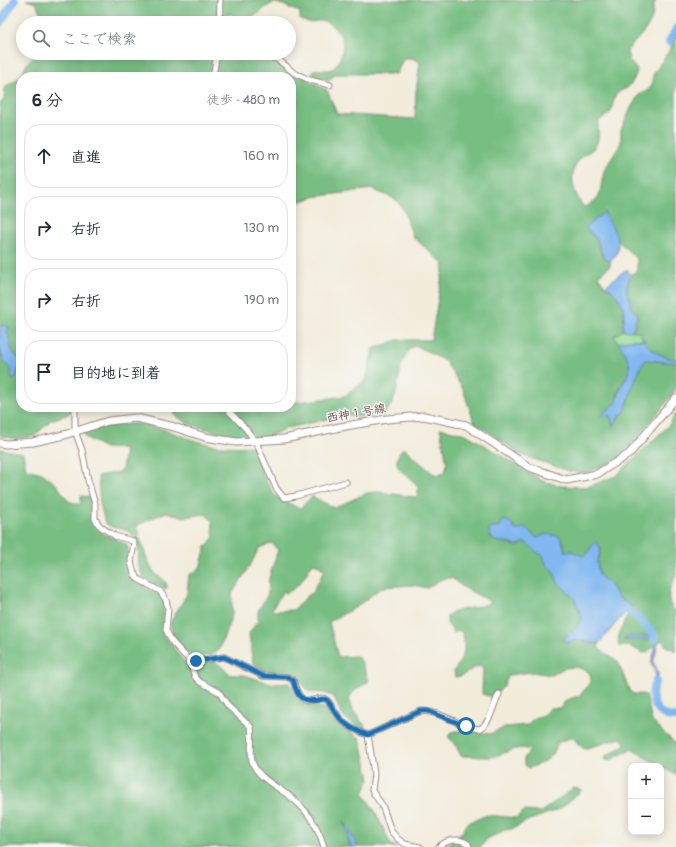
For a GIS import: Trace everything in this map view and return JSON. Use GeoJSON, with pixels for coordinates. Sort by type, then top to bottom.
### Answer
{"type":"FeatureCollection","features":[{"type":"Feature","properties":{"kind":"street"},"geometry":{"type":"LineString","coordinates":[[219,16],[220,0]]}},
{"type":"Feature","properties":{"kind":"street"},"geometry":{"type":"LineString","coordinates":[[214,72],[216,60]]}},
{"type":"Feature","properties":{"kind":"street"},"geometry":{"type":"LineString","coordinates":[[278,60],[293,72]]}},
{"type":"Feature","properties":{"kind":"street"},"geometry":{"type":"LineString","coordinates":[[296,74],[310,80],[330,85]]}},
{"type":"Feature","properties":{"kind":"street","name":"西神１号線"},"geometry":{"type":"LineString","coordinates":[[0,442],[6,444],[33,442],[108,421],[136,418],[174,427],[205,437],[236,442],[284,439],[387,419],[424,416],[466,425],[529,466],[566,480],[597,474],[629,454],[676,398]]}},
{"type":"Feature","properties":{"kind":"street"},"geometry":{"type":"LineString","coordinates":[[75,412],[75,431],[82,450],[95,504],[96,519],[99,525],[104,529],[115,536],[132,541],[134,544],[132,567],[135,575],[138,579],[162,594],[166,600],[168,608],[166,633],[181,654],[189,660],[196,661],[224,657],[263,676],[287,677],[293,680],[300,697],[306,701],[323,698],[328,701],[342,721],[349,728],[368,735],[421,711],[428,711],[466,726],[480,729],[485,725],[491,714],[499,694]]}},
{"type":"Feature","properties":{"kind":"street"},"geometry":{"type":"LineString","coordinates":[[229,412],[255,441],[276,488],[284,498],[346,482]]}},
{"type":"Feature","properties":{"kind":"street"},"geometry":{"type":"LineString","coordinates":[[189,660],[195,676],[200,682],[219,692],[228,706],[252,727],[253,765],[273,785],[287,794],[308,812],[316,825],[324,847]]}},
{"type":"Feature","properties":{"kind":"street"},"geometry":{"type":"LineString","coordinates":[[368,735],[374,774],[372,790],[382,804],[391,831],[405,844],[420,847]]}},
{"type":"Feature","properties":{"kind":"street"},"geometry":{"type":"LineString","coordinates":[[439,847],[444,841],[457,839],[464,840],[469,847]]}},
{"type":"Feature","properties":{"kind":"green space"},"geometry":{"type":"Polygon","coordinates":[[[26,0],[656,0],[649,25],[627,51],[629,60],[637,70],[635,77],[627,88],[616,94],[611,112],[599,121],[597,143],[592,150],[584,155],[577,163],[574,169],[573,182],[577,195],[584,207],[599,197],[604,171],[621,143],[621,130],[639,95],[650,88],[653,82],[653,75],[670,49],[667,41],[676,24],[676,360],[652,350],[646,346],[640,333],[632,331],[636,325],[627,292],[627,285],[630,275],[637,271],[637,259],[618,241],[604,213],[585,228],[597,239],[601,251],[610,262],[610,266],[598,276],[605,286],[617,296],[622,304],[624,311],[623,330],[614,336],[626,351],[629,363],[627,376],[618,393],[617,402],[602,415],[603,418],[608,415],[611,417],[613,426],[620,415],[625,412],[637,376],[646,360],[676,363],[676,389],[659,412],[618,459],[589,472],[583,473],[569,471],[522,455],[474,422],[463,389],[445,361],[417,346],[414,346],[409,350],[405,356],[394,399],[384,415],[367,417],[345,415],[284,429],[267,438],[248,437],[237,439],[225,433],[223,434],[187,423],[176,416],[174,412],[296,412],[296,402],[345,396],[366,380],[373,349],[398,340],[431,340],[444,264],[413,237],[404,211],[397,200],[372,189],[313,197],[296,203],[296,73],[327,90],[337,114],[415,119],[416,91],[420,62],[412,58],[404,58],[396,74],[336,74],[329,80],[320,78],[313,74],[313,70],[327,70],[334,68],[338,62],[342,50],[343,42],[341,37],[335,28],[327,22],[309,22],[300,19],[300,12],[277,3],[273,3],[254,16],[235,16],[229,14],[228,16],[42,16],[36,3],[26,0]]]}},
{"type":"Feature","properties":{"kind":"green space"},"geometry":{"type":"Polygon","coordinates":[[[30,60],[271,60],[293,72],[22,72],[30,60]]]}},
{"type":"Feature","properties":{"kind":"green space"},"geometry":{"type":"Polygon","coordinates":[[[16,80],[16,412],[71,412],[51,420],[35,436],[16,439],[0,436],[0,103],[4,100],[5,87],[16,80]]]}},
{"type":"Feature","properties":{"kind":"green space"},"geometry":{"type":"Polygon","coordinates":[[[623,330],[636,330],[642,334],[644,340],[628,340],[618,343],[614,336],[623,330]]]}},
{"type":"Feature","properties":{"kind":"green space"},"geometry":{"type":"Polygon","coordinates":[[[676,413],[676,576],[671,586],[669,599],[672,608],[676,612],[676,651],[666,646],[662,640],[644,653],[629,646],[619,646],[618,642],[620,632],[632,607],[620,599],[610,585],[599,575],[597,562],[601,549],[596,542],[586,555],[583,556],[565,551],[563,540],[559,536],[546,534],[537,538],[528,530],[516,530],[501,523],[499,528],[490,536],[517,546],[524,542],[527,543],[536,552],[543,555],[546,564],[553,571],[559,583],[574,598],[582,618],[579,625],[563,638],[567,642],[580,640],[597,644],[599,643],[598,648],[618,662],[630,692],[634,694],[646,695],[652,721],[676,744],[676,775],[664,768],[664,763],[655,763],[631,749],[611,760],[605,760],[606,756],[623,746],[625,743],[621,738],[584,749],[575,739],[570,738],[557,743],[556,749],[547,760],[529,768],[524,764],[524,758],[530,750],[520,748],[490,757],[461,756],[455,744],[448,737],[451,732],[464,730],[490,734],[506,727],[527,725],[534,718],[543,715],[550,708],[560,708],[566,700],[579,696],[590,684],[591,678],[589,672],[577,667],[564,668],[552,675],[532,672],[509,675],[503,687],[492,697],[482,694],[483,668],[478,666],[461,676],[455,677],[454,671],[463,654],[464,640],[463,634],[459,630],[454,633],[447,623],[447,616],[458,611],[491,602],[461,586],[452,578],[444,578],[427,588],[414,585],[382,587],[356,607],[329,622],[338,657],[356,656],[361,661],[369,681],[352,693],[349,699],[354,712],[365,726],[364,729],[358,728],[342,715],[334,697],[325,693],[309,692],[299,679],[291,674],[267,671],[253,664],[249,634],[258,620],[258,611],[268,594],[269,578],[278,550],[271,543],[259,548],[232,594],[232,615],[219,650],[211,655],[194,658],[184,651],[175,640],[170,623],[187,594],[189,575],[200,568],[206,547],[214,537],[212,520],[205,514],[185,517],[166,512],[140,524],[137,527],[148,562],[154,572],[166,582],[167,588],[164,589],[144,578],[139,569],[138,543],[128,530],[112,527],[105,523],[100,503],[98,476],[119,472],[122,469],[125,449],[105,448],[85,437],[84,434],[85,431],[109,426],[134,424],[160,428],[210,444],[240,447],[253,446],[263,475],[275,496],[298,508],[301,508],[312,496],[334,508],[367,493],[379,492],[415,497],[418,496],[417,486],[398,467],[398,456],[402,449],[405,449],[432,473],[439,475],[445,473],[447,463],[440,428],[466,434],[543,481],[562,486],[587,487],[616,476],[669,425],[676,413]],[[313,563],[295,588],[286,593],[283,591],[272,609],[274,611],[293,610],[308,595],[314,592],[315,587],[325,570],[313,563]]]}},
{"type":"Feature","properties":{"kind":"green space"},"geometry":{"type":"Polygon","coordinates":[[[0,449],[23,453],[26,469],[42,473],[57,485],[68,501],[80,505],[81,496],[90,497],[92,523],[104,534],[126,544],[128,547],[128,568],[133,580],[159,595],[164,603],[163,634],[185,663],[215,661],[231,675],[245,675],[271,684],[289,683],[295,696],[300,701],[309,706],[322,707],[326,709],[333,722],[360,738],[370,779],[363,793],[376,813],[391,845],[397,847],[358,847],[346,824],[344,824],[348,833],[349,843],[352,847],[0,847],[0,449]]]}},
{"type":"Feature","properties":{"kind":"green space"},"geometry":{"type":"Polygon","coordinates":[[[574,788],[582,790],[560,809],[527,821],[512,829],[505,830],[487,839],[481,847],[445,847],[463,831],[468,823],[487,815],[516,818],[524,811],[541,812],[574,788]]]}},
{"type":"Feature","properties":{"kind":"water"},"geometry":{"type":"Polygon","coordinates":[[[604,212],[617,237],[618,244],[618,250],[610,262],[603,256],[597,239],[585,228],[604,212]]]}},
{"type":"Feature","properties":{"kind":"water"},"geometry":{"type":"Polygon","coordinates":[[[627,269],[630,275],[627,285],[627,292],[632,308],[638,315],[632,331],[623,330],[623,307],[614,293],[605,286],[627,269]]]}},
{"type":"Feature","properties":{"kind":"water"},"geometry":{"type":"Polygon","coordinates":[[[0,325],[9,327],[7,333],[11,348],[16,355],[16,376],[13,380],[11,377],[11,369],[4,362],[0,349],[0,325]]]}},
{"type":"Feature","properties":{"kind":"water"},"geometry":{"type":"Polygon","coordinates":[[[628,340],[644,340],[653,350],[676,360],[676,363],[646,360],[637,376],[625,412],[620,415],[613,427],[611,417],[608,415],[603,419],[602,415],[617,402],[619,393],[628,373],[629,361],[618,343],[628,340]]]}},
{"type":"Feature","properties":{"kind":"water"},"geometry":{"type":"Polygon","coordinates":[[[506,520],[513,525],[514,529],[518,530],[524,527],[537,538],[546,534],[559,536],[562,540],[565,551],[572,551],[583,556],[589,551],[595,542],[597,543],[601,549],[597,562],[599,575],[610,585],[620,599],[630,605],[630,607],[599,643],[597,644],[580,640],[567,642],[563,640],[563,638],[576,627],[582,618],[574,598],[558,583],[553,571],[546,564],[543,555],[536,552],[527,543],[524,542],[516,545],[495,541],[490,536],[490,528],[499,528],[502,522],[506,520]]]}},
{"type":"Feature","properties":{"kind":"water"},"geometry":{"type":"Polygon","coordinates":[[[649,636],[654,638],[658,645],[653,663],[658,671],[654,691],[651,691],[656,677],[651,663],[655,650],[654,644],[649,639],[623,640],[625,637],[649,636]]]}},
{"type":"Feature","properties":{"kind":"water"},"geometry":{"type":"Polygon","coordinates":[[[343,822],[346,824],[358,847],[352,847],[349,843],[348,833],[343,822]]]}},
{"type":"Feature","properties":{"kind":"waterway"},"geometry":{"type":"LineString","coordinates":[[0,23],[15,0]]}},
{"type":"Feature","properties":{"kind":"waterway"},"geometry":{"type":"LineString","coordinates":[[669,42],[676,29]]}},
{"type":"Feature","properties":{"kind":"waterway"},"geometry":{"type":"LineString","coordinates":[[619,605],[635,615],[655,635],[654,640]]}},
{"type":"Feature","properties":{"kind":"waterway"},"geometry":{"type":"LineString","coordinates":[[656,681],[653,687],[653,700],[655,706],[663,714],[676,717]]}},
{"type":"Feature","properties":{"kind":"route"},"geometry":{"type":"LineString","coordinates":[[196,661],[224,657],[263,676],[272,678],[287,677],[293,680],[300,697],[306,701],[323,698],[328,701],[342,721],[349,728],[368,735],[421,711],[428,711],[438,714],[466,726]]}}]}
